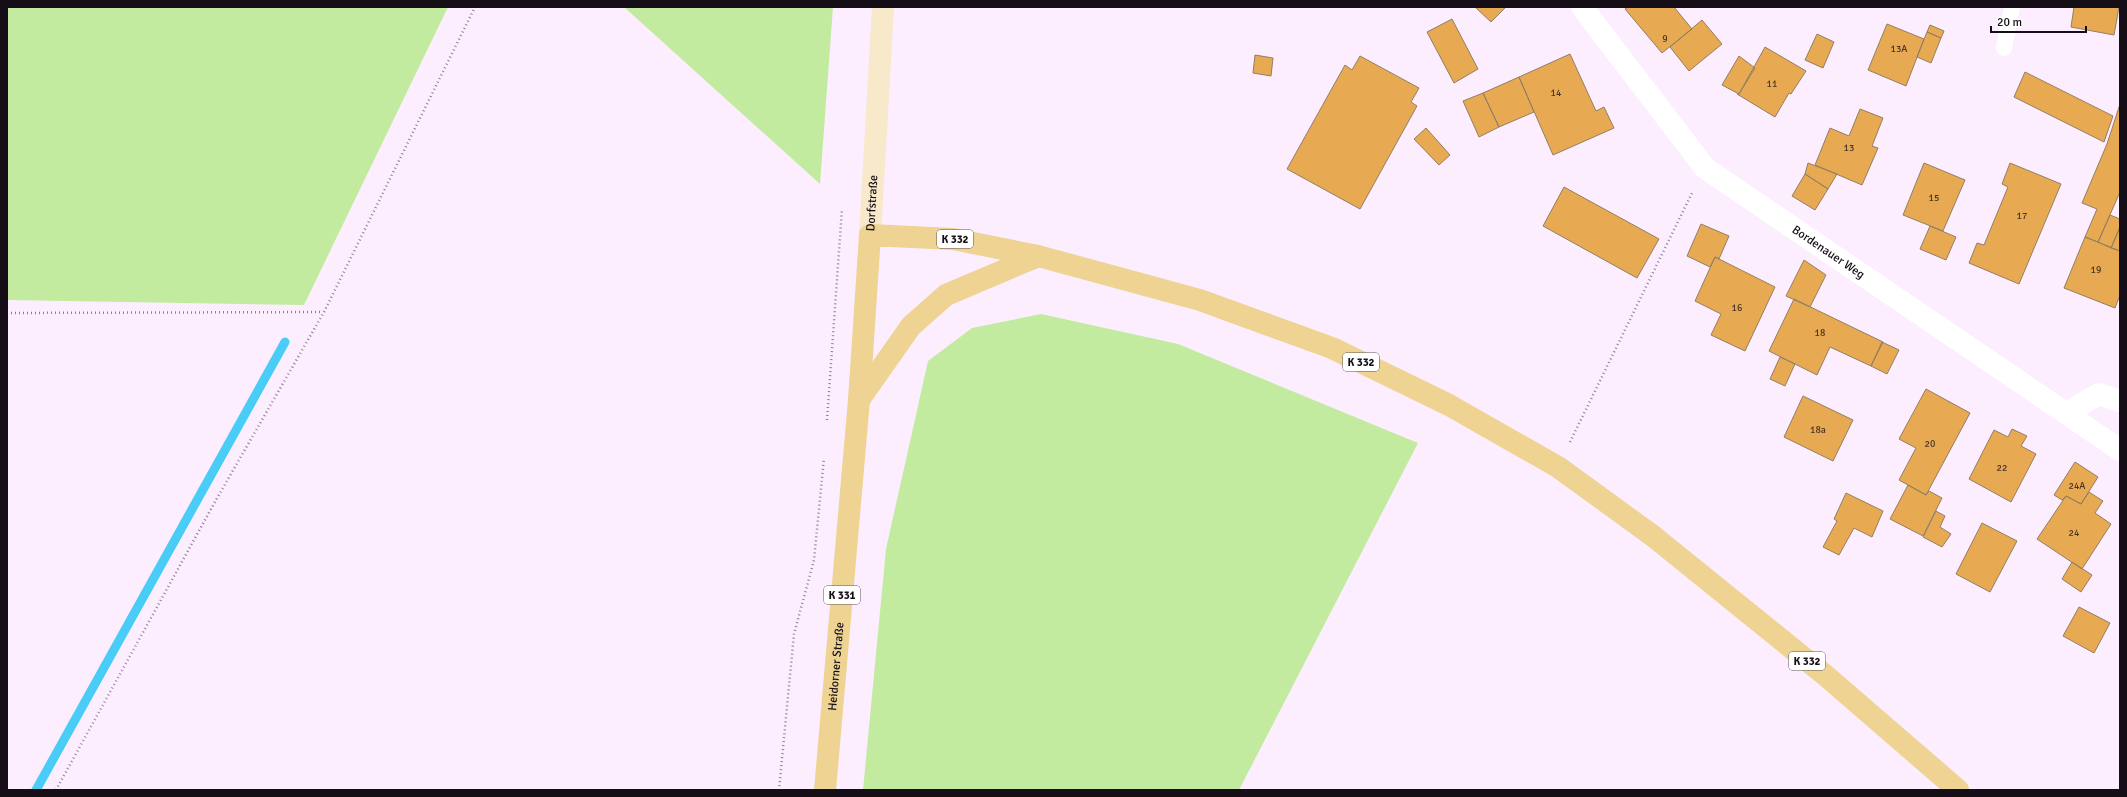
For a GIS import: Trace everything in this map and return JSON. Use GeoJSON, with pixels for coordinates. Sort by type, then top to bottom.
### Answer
{"type":"FeatureCollection","features":[{"type":"Feature","properties":{"kind":"main road","name":"K 332"},"geometry":{"type":"LineString","coordinates":[[870,235],[953,239],[1038,256],[1200,300],[1332,348],[1449,405],[1558,467],[1665,546],[1825,675],[1958,790]]}},
{"type":"Feature","properties":{"kind":"main road","name":"Dorfstraße"},"geometry":{"type":"LineString","coordinates":[[859,400],[870,235]]}},
{"type":"Feature","properties":{"kind":"main road"},"geometry":{"type":"LineString","coordinates":[[859,400],[911,326],[946,295],[1038,256]]}},
{"type":"Feature","properties":{"kind":"main road","name":"Heidorner Straße"},"geometry":{"type":"LineString","coordinates":[[825,790],[859,400]]}},
{"type":"Feature","properties":{"kind":"street","name":"Dorfstraße"},"geometry":{"type":"LineString","coordinates":[[870,235],[883,7]]}},
{"type":"Feature","properties":{"kind":"street","name":"Bordenauer Weg"},"geometry":{"type":"LineString","coordinates":[[1582,7],[1705,168],[2120,450]]}},
{"type":"Feature","properties":{"kind":"street"},"geometry":{"type":"LineString","coordinates":[[2066,414],[2099,394],[2120,401]]}},
{"type":"Feature","properties":{"kind":"lane"},"geometry":{"type":"LineString","coordinates":[[2004,48],[2012,7]]}},
{"type":"Feature","properties":{"kind":"path"},"geometry":{"type":"LineString","coordinates":[[56,790],[216,500],[324,312],[475,7]]}},
{"type":"Feature","properties":{"kind":"path"},"geometry":{"type":"LineString","coordinates":[[1558,467],[1705,168]]}},
{"type":"Feature","properties":{"kind":"path"},"geometry":{"type":"LineString","coordinates":[[827,423],[842,203]]}},
{"type":"Feature","properties":{"kind":"path"},"geometry":{"type":"LineString","coordinates":[[7,313],[324,312]]}},
{"type":"Feature","properties":{"kind":"path"},"geometry":{"type":"LineString","coordinates":[[779,790],[794,634],[814,560],[824,454]]}},
{"type":"Feature","properties":{"kind":"green space"},"geometry":{"type":"Polygon","coordinates":[[[7,7],[448,7],[304,305],[7,300],[7,7]]]}},
{"type":"Feature","properties":{"kind":"green space"},"geometry":{"type":"Polygon","coordinates":[[[624,7],[833,7],[820,184],[624,7]]]}},
{"type":"Feature","properties":{"kind":"green space"},"geometry":{"type":"Polygon","coordinates":[[[1041,314],[1178,344],[1418,443],[1239,790],[863,790],[886,549],[928,361],[972,328],[1041,314]]]}},
{"type":"Feature","properties":{"kind":"building"},"geometry":{"type":"Polygon","coordinates":[[[1475,7],[1506,7],[1491,22],[1475,7]]]}},
{"type":"Feature","properties":{"kind":"building"},"geometry":{"type":"Polygon","coordinates":[[[1628,7],[1674,7],[1692,29],[1662,53],[1625,9],[1628,7]]]}},
{"type":"Feature","properties":{"kind":"building"},"geometry":{"type":"Polygon","coordinates":[[[2074,7],[2119,7],[2114,35],[2071,27],[2074,7]]]}},
{"type":"Feature","properties":{"kind":"building"},"geometry":{"type":"Polygon","coordinates":[[[1452,19],[1478,69],[1454,83],[1427,32],[1452,19]]]}},
{"type":"Feature","properties":{"kind":"building"},"geometry":{"type":"Polygon","coordinates":[[[1702,20],[1722,44],[1689,71],[1670,47],[1702,20]]]}},
{"type":"Feature","properties":{"kind":"building"},"geometry":{"type":"Polygon","coordinates":[[[1887,24],[1924,39],[1906,86],[1868,70],[1887,24]]]}},
{"type":"Feature","properties":{"kind":"building"},"geometry":{"type":"Polygon","coordinates":[[[1930,25],[1944,31],[1941,38],[1927,32],[1930,25]]]}},
{"type":"Feature","properties":{"kind":"building"},"geometry":{"type":"Polygon","coordinates":[[[1927,32],[1941,38],[1931,63],[1917,57],[1927,32]]]}},
{"type":"Feature","properties":{"kind":"building"},"geometry":{"type":"Polygon","coordinates":[[[1817,34],[1834,42],[1823,68],[1805,60],[1817,34]]]}},
{"type":"Feature","properties":{"kind":"building"},"geometry":{"type":"Polygon","coordinates":[[[1765,47],[1806,71],[1791,94],[1789,93],[1775,117],[1737,94],[1739,94],[1765,47]]]}},
{"type":"Feature","properties":{"kind":"building"},"geometry":{"type":"Polygon","coordinates":[[[1570,54],[1596,111],[1604,107],[1614,128],[1553,155],[1519,77],[1570,54]]]}},
{"type":"Feature","properties":{"kind":"building"},"geometry":{"type":"Polygon","coordinates":[[[1255,55],[1273,58],[1271,76],[1253,73],[1255,55]]]}},
{"type":"Feature","properties":{"kind":"building"},"geometry":{"type":"Polygon","coordinates":[[[1360,56],[1419,88],[1411,102],[1417,106],[1360,209],[1287,169],[1345,65],[1352,70],[1360,56]]]}},
{"type":"Feature","properties":{"kind":"building"},"geometry":{"type":"Polygon","coordinates":[[[1739,56],[1755,68],[1739,94],[1722,85],[1739,56]]]}},
{"type":"Feature","properties":{"kind":"building"},"geometry":{"type":"Polygon","coordinates":[[[2025,72],[2113,116],[2104,142],[2014,97],[2025,72]]]}},
{"type":"Feature","properties":{"kind":"building"},"geometry":{"type":"Polygon","coordinates":[[[1519,77],[1534,112],[1499,127],[1483,93],[1519,77]]]}},
{"type":"Feature","properties":{"kind":"building"},"geometry":{"type":"Polygon","coordinates":[[[1483,93],[1499,127],[1479,137],[1463,101],[1483,93]]]}},
{"type":"Feature","properties":{"kind":"building"},"geometry":{"type":"Polygon","coordinates":[[[2120,104],[2120,192],[2098,242],[2085,237],[2097,209],[2082,203],[2107,144],[2120,104]]]}},
{"type":"Feature","properties":{"kind":"building"},"geometry":{"type":"Polygon","coordinates":[[[1860,109],[1883,118],[1872,146],[1878,148],[1862,185],[1815,165],[1830,128],[1849,136],[1860,109]]]}},
{"type":"Feature","properties":{"kind":"building"},"geometry":{"type":"Polygon","coordinates":[[[1426,128],[1450,155],[1439,165],[1414,139],[1426,128]]]}},
{"type":"Feature","properties":{"kind":"building"},"geometry":{"type":"Polygon","coordinates":[[[1808,163],[1837,174],[1828,189],[1805,174],[1808,163]]]}},
{"type":"Feature","properties":{"kind":"building"},"geometry":{"type":"Polygon","coordinates":[[[1924,163],[1965,180],[1943,231],[1903,215],[1924,163]]]}},
{"type":"Feature","properties":{"kind":"building"},"geometry":{"type":"Polygon","coordinates":[[[2010,163],[2061,184],[2019,284],[1969,263],[1977,243],[1984,245],[2008,187],[2002,184],[2010,163]]]}},
{"type":"Feature","properties":{"kind":"building"},"geometry":{"type":"Polygon","coordinates":[[[1805,174],[1828,189],[1815,210],[1792,196],[1805,174]]]}},
{"type":"Feature","properties":{"kind":"building"},"geometry":{"type":"Polygon","coordinates":[[[1564,187],[1659,239],[1637,278],[1543,226],[1564,187]]]}},
{"type":"Feature","properties":{"kind":"building"},"geometry":{"type":"Polygon","coordinates":[[[2110,215],[2120,219],[2120,227],[2111,248],[2098,242],[2110,215]]]}},
{"type":"Feature","properties":{"kind":"building"},"geometry":{"type":"Polygon","coordinates":[[[1701,224],[1729,236],[1719,259],[1715,257],[1710,267],[1687,256],[1701,224]]]}},
{"type":"Feature","properties":{"kind":"building"},"geometry":{"type":"Polygon","coordinates":[[[1930,226],[1956,237],[1946,260],[1920,249],[1930,226]]]}},
{"type":"Feature","properties":{"kind":"building"},"geometry":{"type":"Polygon","coordinates":[[[2120,227],[2120,251],[2111,248],[2120,227]]]}},
{"type":"Feature","properties":{"kind":"building"},"geometry":{"type":"Polygon","coordinates":[[[2085,237],[2120,251],[2120,295],[2115,308],[2064,288],[2085,237]]]}},
{"type":"Feature","properties":{"kind":"building"},"geometry":{"type":"Polygon","coordinates":[[[1715,257],[1775,287],[1745,351],[1711,335],[1721,314],[1695,301],[1715,257]]]}},
{"type":"Feature","properties":{"kind":"building"},"geometry":{"type":"Polygon","coordinates":[[[1804,260],[1826,275],[1810,307],[1786,296],[1804,260]]]}},
{"type":"Feature","properties":{"kind":"building"},"geometry":{"type":"Polygon","coordinates":[[[1794,299],[1883,342],[1871,366],[1830,347],[1817,375],[1769,351],[1794,299]]]}},
{"type":"Feature","properties":{"kind":"building"},"geometry":{"type":"Polygon","coordinates":[[[1882,342],[1899,350],[1887,374],[1871,366],[1882,342]]]}},
{"type":"Feature","properties":{"kind":"building"},"geometry":{"type":"Polygon","coordinates":[[[1780,357],[1795,364],[1785,386],[1770,379],[1780,357]]]}},
{"type":"Feature","properties":{"kind":"building"},"geometry":{"type":"Polygon","coordinates":[[[1926,389],[1970,413],[1926,495],[1899,480],[1916,448],[1899,439],[1926,389]]]}},
{"type":"Feature","properties":{"kind":"building"},"geometry":{"type":"Polygon","coordinates":[[[1803,396],[1853,420],[1833,461],[1784,437],[1803,396]]]}},
{"type":"Feature","properties":{"kind":"building"},"geometry":{"type":"Polygon","coordinates":[[[2012,429],[2027,436],[2021,446],[2036,454],[2011,502],[1969,479],[1994,430],[2008,437],[2012,429]]]}},
{"type":"Feature","properties":{"kind":"building"},"geometry":{"type":"Polygon","coordinates":[[[2075,462],[2098,477],[2081,504],[2066,496],[2062,500],[2054,495],[2075,462]]]}},
{"type":"Feature","properties":{"kind":"building"},"geometry":{"type":"Polygon","coordinates":[[[1908,485],[1926,495],[1929,491],[1942,498],[1923,536],[1890,519],[1908,485]]]}},
{"type":"Feature","properties":{"kind":"building"},"geometry":{"type":"Polygon","coordinates":[[[2089,492],[2103,501],[2095,513],[2111,524],[2082,569],[2037,539],[2066,496],[2081,504],[2089,492]]]}},
{"type":"Feature","properties":{"kind":"building"},"geometry":{"type":"Polygon","coordinates":[[[1846,493],[1883,511],[1872,537],[1854,528],[1839,555],[1823,547],[1837,521],[1834,519],[1846,493]]]}},
{"type":"Feature","properties":{"kind":"building"},"geometry":{"type":"Polygon","coordinates":[[[1936,511],[1945,516],[1940,527],[1951,534],[1942,547],[1923,537],[1936,511]]]}},
{"type":"Feature","properties":{"kind":"building"},"geometry":{"type":"Polygon","coordinates":[[[1982,523],[2017,541],[1990,592],[1956,574],[1982,523]]]}},
{"type":"Feature","properties":{"kind":"building"},"geometry":{"type":"Polygon","coordinates":[[[2072,562],[2092,575],[2081,592],[2062,579],[2072,562]]]}},
{"type":"Feature","properties":{"kind":"building"},"geometry":{"type":"Polygon","coordinates":[[[2079,607],[2110,623],[2094,653],[2063,636],[2079,607]]]}},
{"type":"Feature","properties":{"kind":"waterway"},"geometry":{"type":"LineString","coordinates":[[36,790],[285,342]]}}]}
